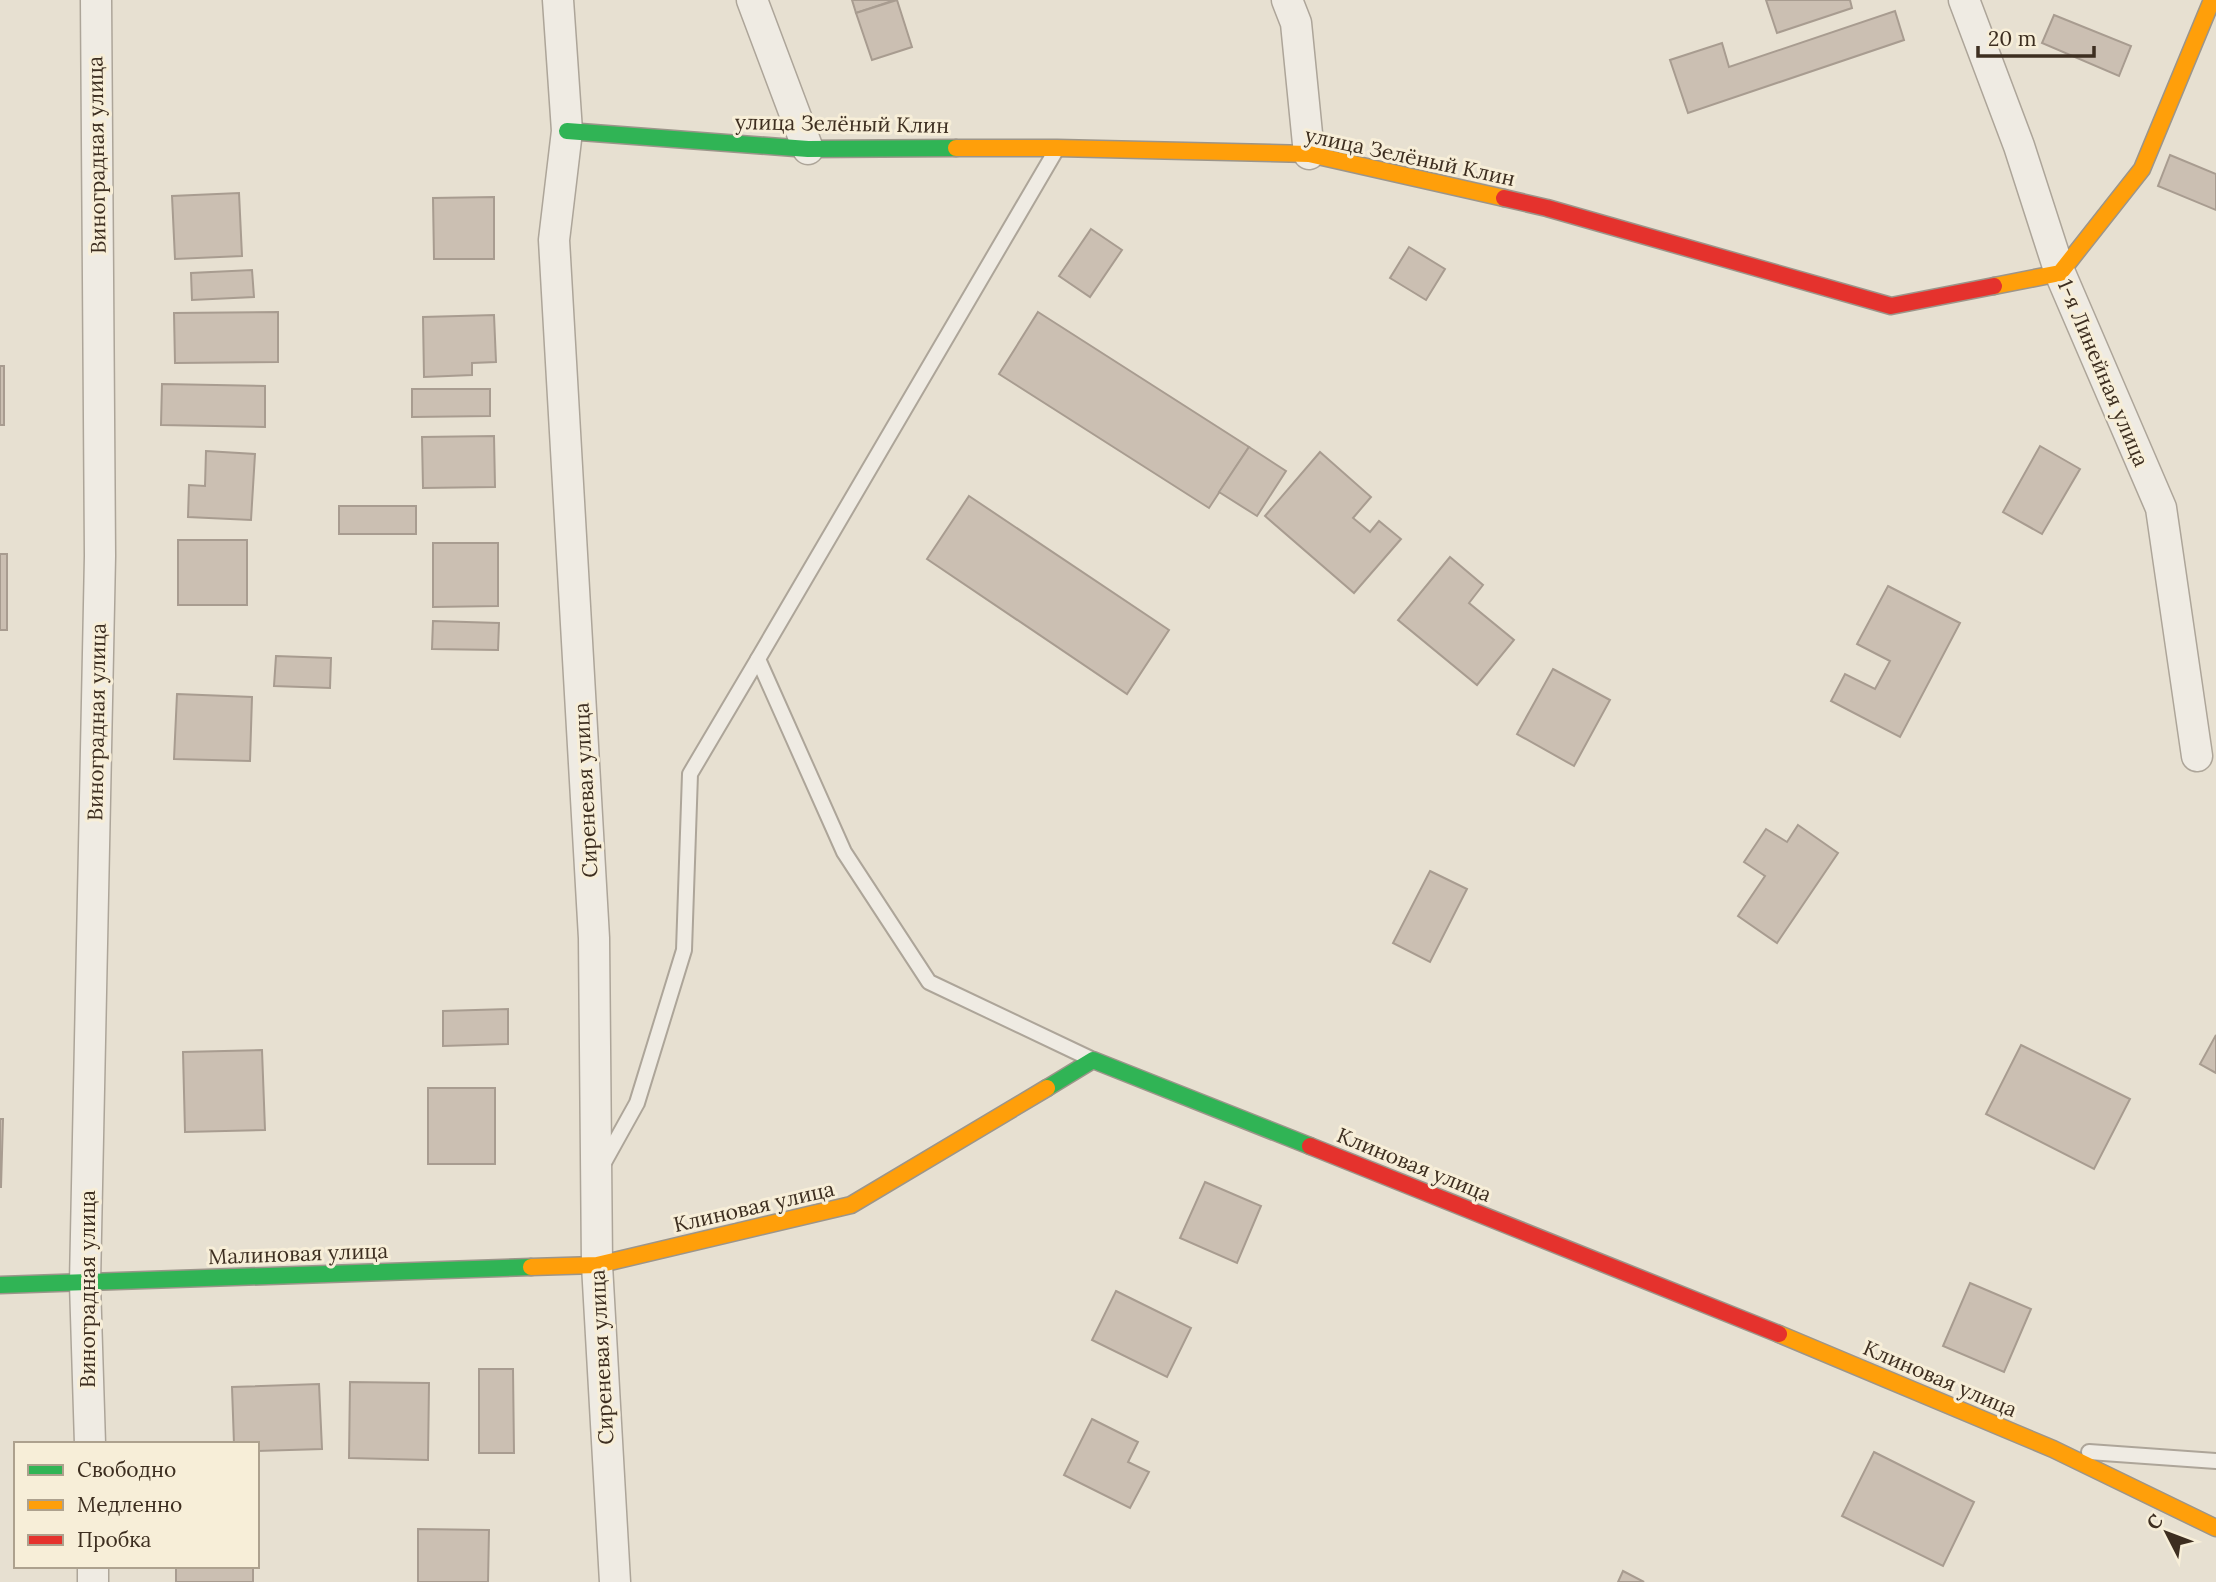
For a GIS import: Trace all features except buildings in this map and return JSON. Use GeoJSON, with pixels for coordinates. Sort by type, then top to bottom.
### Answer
{"type":"FeatureCollection","features":[{"type":"Feature","properties":{"kind":"street","name":"Виноградная улица"},"geometry":{"type":"LineString","coordinates":[[90,1442],[85,1283],[100,556],[96,0]]}},
{"type":"Feature","properties":{"kind":"street","name":"Сиреневая улица"},"geometry":{"type":"LineString","coordinates":[[558,0],[567,131],[554,240],[594,938],[597,1265],[615,1582]]}},
{"type":"Feature","properties":{"kind":"street"},"geometry":{"type":"LineString","coordinates":[[752,0],[808,149]]}},
{"type":"Feature","properties":{"kind":"street"},"geometry":{"type":"LineString","coordinates":[[1287,0],[1296,23],[1309,155]]}},
{"type":"Feature","properties":{"kind":"street","name":"1-я Линейная улица"},"geometry":{"type":"LineString","coordinates":[[1964,0],[2019,146],[2060,273],[2161,508],[2197,756]]}},
{"type":"Feature","properties":{"kind":"street"},"geometry":{"type":"LineString","coordinates":[[2060,273],[2142,169],[2213,0]]}},
{"type":"Feature","properties":{"kind":"street","name":"улица Зелёный Клин"},"geometry":{"type":"LineString","coordinates":[[567,131],[808,149],[1057,148],[1309,155],[1547,208],[1891,306],[2060,273]]}},
{"type":"Feature","properties":{"kind":"street","name":"Клиновая улица"},"geometry":{"type":"LineString","coordinates":[[597,1265],[851,1205],[1093,1060],[1737,1316],[2053,1449],[2216,1528]]}},
{"type":"Feature","properties":{"kind":"street","name":"Малиновая улица"},"geometry":{"type":"LineString","coordinates":[[0,1285],[597,1265]]}},
{"type":"Feature","properties":{"kind":"lane"},"geometry":{"type":"LineString","coordinates":[[597,1175],[637,1103],[684,950],[690,774],[1057,148]]}},
{"type":"Feature","properties":{"kind":"lane"},"geometry":{"type":"LineString","coordinates":[[758,659],[844,852],[929,982],[1093,1060]]}},
{"type":"Feature","properties":{"kind":"lane"},"geometry":{"type":"LineString","coordinates":[[2053,1449],[2216,1461]]}},
{"type":"Feature","properties":{"kind":"traffic: fast"},"geometry":{"type":"LineString","coordinates":[[567,131],[808,149],[956,148]]}},
{"type":"Feature","properties":{"kind":"traffic: fast"},"geometry":{"type":"LineString","coordinates":[[1047,1088],[1093,1060],[1310,1146]]}},
{"type":"Feature","properties":{"kind":"traffic: fast"},"geometry":{"type":"LineString","coordinates":[[0,1285],[531,1267]]}},
{"type":"Feature","properties":{"kind":"traffic: slow"},"geometry":{"type":"LineString","coordinates":[[1994,286],[2060,273],[2142,169],[2212,0]]}},
{"type":"Feature","properties":{"kind":"traffic: slow"},"geometry":{"type":"LineString","coordinates":[[956,148],[1309,154],[1504,198]]}},
{"type":"Feature","properties":{"kind":"traffic: slow"},"geometry":{"type":"LineString","coordinates":[[531,1267],[597,1265],[851,1205],[1047,1088]]}},
{"type":"Feature","properties":{"kind":"traffic: slow"},"geometry":{"type":"LineString","coordinates":[[1779,1334],[2053,1449],[2216,1528]]}},
{"type":"Feature","properties":{"kind":"traffic: jam"},"geometry":{"type":"LineString","coordinates":[[1504,198],[1891,306],[1994,286]]}},
{"type":"Feature","properties":{"kind":"traffic: jam"},"geometry":{"type":"LineString","coordinates":[[1310,1146],[1779,1334]]}}]}
